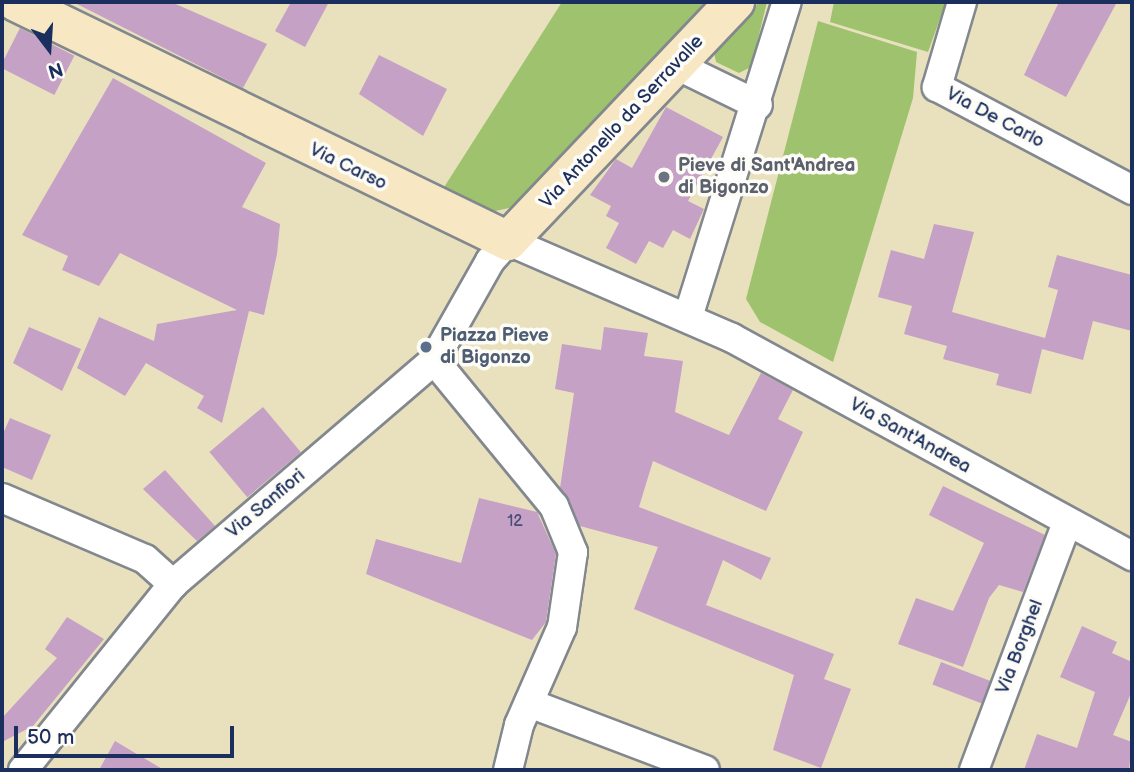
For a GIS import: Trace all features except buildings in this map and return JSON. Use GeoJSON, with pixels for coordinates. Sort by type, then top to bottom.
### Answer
{"type":"FeatureCollection","features":[{"type":"Feature","properties":{"kind":"street","name":"Via Carso"},"geometry":{"type":"LineString","coordinates":[[16,2],[508,241],[688,317]]}},
{"type":"Feature","properties":{"kind":"street","name":"Via Antonello da Serravalle"},"geometry":{"type":"LineString","coordinates":[[508,241],[734,2]]}},
{"type":"Feature","properties":{"kind":"street"},"geometry":{"type":"LineString","coordinates":[[688,317],[758,106],[787,2]]}},
{"type":"Feature","properties":{"kind":"street","name":"Via De Carlo"},"geometry":{"type":"LineString","coordinates":[[962,2],[937,87],[1132,190]]}},
{"type":"Feature","properties":{"kind":"street"},"geometry":{"type":"LineString","coordinates":[[676,65],[758,106]]}},
{"type":"Feature","properties":{"kind":"street","name":"Via Sanfiori"},"geometry":{"type":"LineString","coordinates":[[23,770],[173,584],[434,360],[485,270],[508,241]]}},
{"type":"Feature","properties":{"kind":"street","name":"Via Sant'Andrea"},"geometry":{"type":"LineString","coordinates":[[688,317],[1132,556]]}},
{"type":"Feature","properties":{"kind":"street"},"geometry":{"type":"LineString","coordinates":[[434,360],[518,457],[569,532],[573,567],[562,627],[528,703],[508,770]]}},
{"type":"Feature","properties":{"kind":"street"},"geometry":{"type":"LineString","coordinates":[[2,498],[145,559],[173,584]]}},
{"type":"Feature","properties":{"kind":"street","name":"Via Borghel"},"geometry":{"type":"LineString","coordinates":[[974,770],[1067,523]]}},
{"type":"Feature","properties":{"kind":"street"},"geometry":{"type":"LineString","coordinates":[[528,703],[705,770]]}},
{"type":"Feature","properties":{"kind":"street"},"geometry":{"type":"LineString","coordinates":[[2,765],[12,770]]}},
{"type":"Feature","properties":{"kind":"green space"},"geometry":{"type":"Polygon","coordinates":[[[562,2],[709,2],[513,207],[491,212],[441,192],[562,2]]]}},
{"type":"Feature","properties":{"kind":"green space"},"geometry":{"type":"Polygon","coordinates":[[[759,2],[767,2],[751,67],[739,73],[716,62],[714,52],[759,2]]]}},
{"type":"Feature","properties":{"kind":"green space"},"geometry":{"type":"Polygon","coordinates":[[[834,2],[946,2],[928,52],[830,22],[834,2]]]}},
{"type":"Feature","properties":{"kind":"green space"},"geometry":{"type":"Polygon","coordinates":[[[818,21],[917,52],[913,98],[833,362],[760,322],[746,299],[818,21]]]}},
{"type":"Feature","properties":{"kind":"place","name":"Pieve di Sant'Andrea di Bigonzo"},"geometry":{"type":"Point","coordinates":[664,177]}},
{"type":"Feature","properties":{"kind":"place","name":"Piazza Pieve di Bigonzo"},"geometry":{"type":"Point","coordinates":[426,347]}}]}
